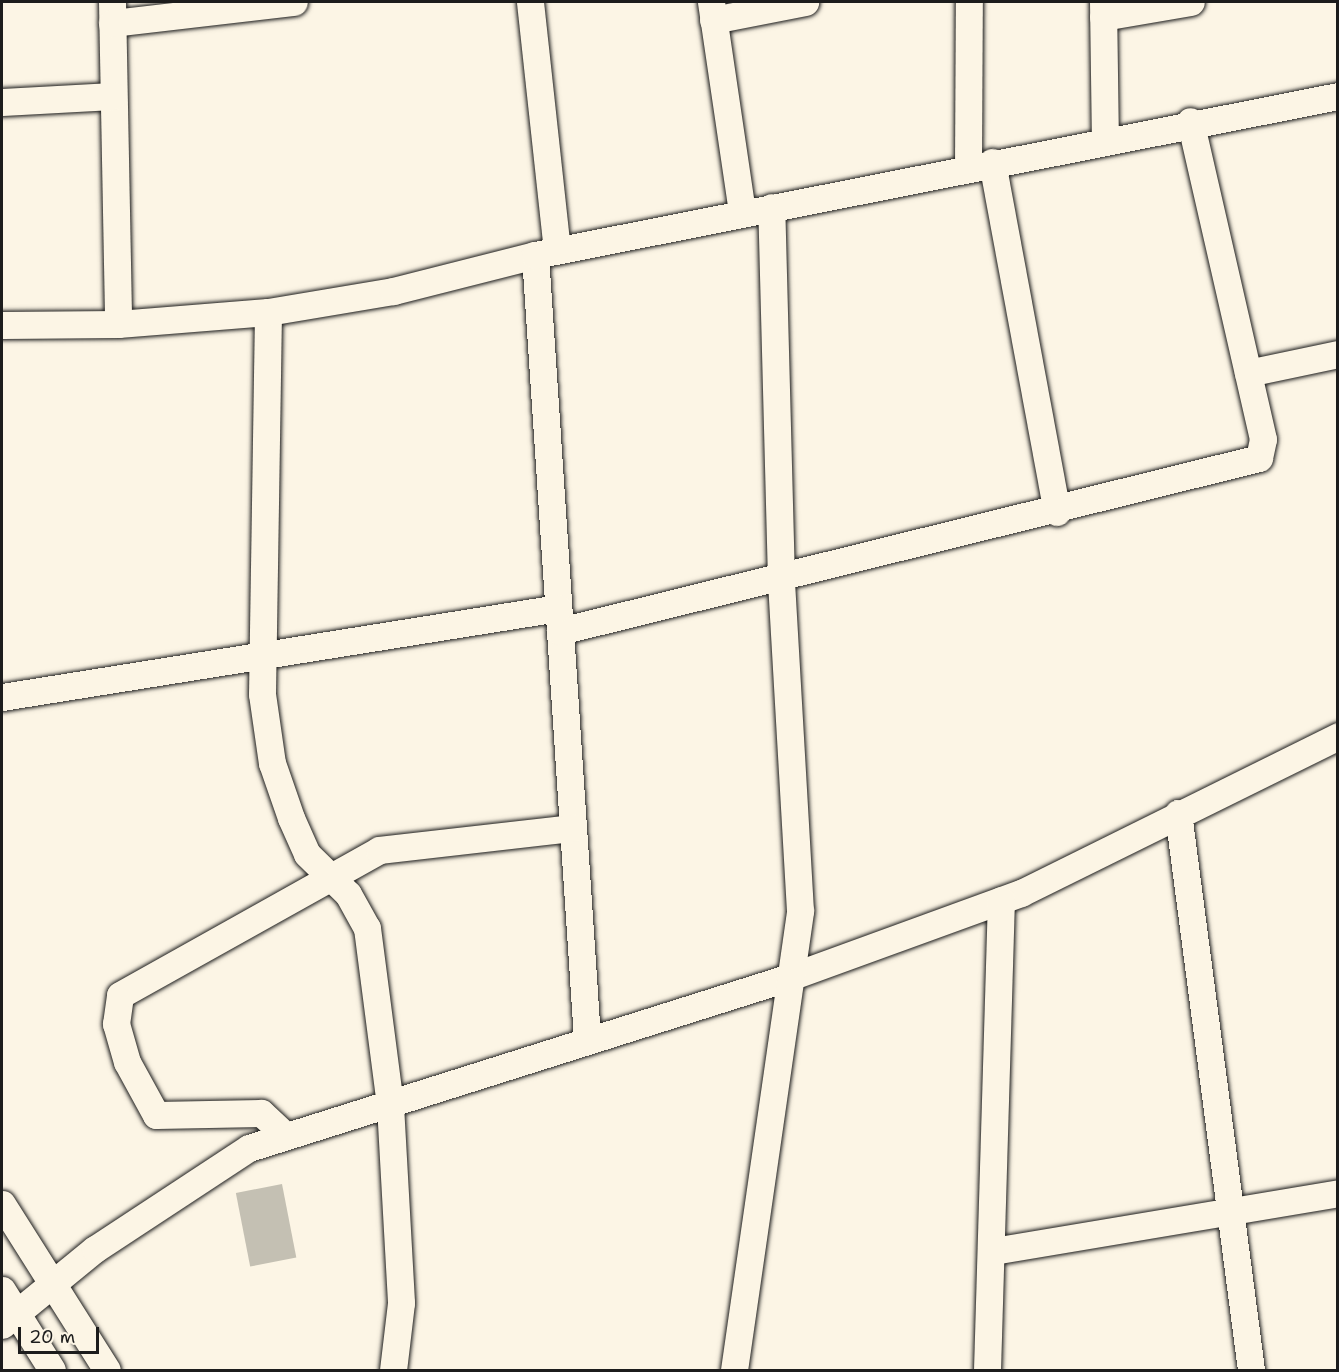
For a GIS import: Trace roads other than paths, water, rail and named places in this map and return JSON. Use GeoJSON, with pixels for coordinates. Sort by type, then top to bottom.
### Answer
{"type":"FeatureCollection","features":[{"type":"Feature","properties":{"kind":"street"},"geometry":{"type":"LineString","coordinates":[[118,324],[112,12],[294,2]]}},
{"type":"Feature","properties":{"kind":"street"},"geometry":{"type":"LineString","coordinates":[[530,2],[546,253],[559,620],[587,1038]]}},
{"type":"Feature","properties":{"kind":"street"},"geometry":{"type":"LineString","coordinates":[[742,213],[712,11],[805,2]]}},
{"type":"Feature","properties":{"kind":"street"},"geometry":{"type":"LineString","coordinates":[[969,2],[980,164],[1057,512]]}},
{"type":"Feature","properties":{"kind":"street"},"geometry":{"type":"LineString","coordinates":[[1105,138],[1103,9],[1191,2]]}},
{"type":"Feature","properties":{"kind":"street"},"geometry":{"type":"LineString","coordinates":[[2,102],[113,96]]}},
{"type":"Feature","properties":{"kind":"street"},"geometry":{"type":"LineString","coordinates":[[2,325],[118,324],[268,312],[393,291],[546,253],[1190,121],[1338,96]]}},
{"type":"Feature","properties":{"kind":"street"},"geometry":{"type":"LineString","coordinates":[[2,697],[261,654],[559,620],[781,580],[1057,512],[1259,458],[1263,439],[1190,121]]}},
{"type":"Feature","properties":{"kind":"street"},"geometry":{"type":"LineString","coordinates":[[734,1371],[800,911],[781,580],[771,207]]}},
{"type":"Feature","properties":{"kind":"street"},"geometry":{"type":"LineString","coordinates":[[268,312],[261,654],[272,763],[307,854],[348,894],[367,928],[390,1105],[401,1303],[393,1371]]}},
{"type":"Feature","properties":{"kind":"street"},"geometry":{"type":"LineString","coordinates":[[1248,373],[1338,354]]}},
{"type":"Feature","properties":{"kind":"street"},"geometry":{"type":"LineString","coordinates":[[9,1319],[52,1283],[249,1148],[390,1105],[587,1038],[790,977],[1001,900],[1338,736]]}},
{"type":"Feature","properties":{"kind":"street"},"geometry":{"type":"LineString","coordinates":[[1178,813],[1251,1371]]}},
{"type":"Feature","properties":{"kind":"street"},"geometry":{"type":"LineString","coordinates":[[286,1136],[261,1113],[156,1115],[127,1062],[116,1024],[120,995],[328,874],[379,850],[573,828]]}},
{"type":"Feature","properties":{"kind":"street"},"geometry":{"type":"LineString","coordinates":[[987,1371],[993,1251],[1001,900]]}},
{"type":"Feature","properties":{"kind":"street"},"geometry":{"type":"LineString","coordinates":[[993,1251],[1338,1193]]}},
{"type":"Feature","properties":{"kind":"street"},"geometry":{"type":"LineString","coordinates":[[2,1204],[107,1371]]}},
{"type":"Feature","properties":{"kind":"street"},"geometry":{"type":"LineString","coordinates":[[2,1290],[9,1319],[52,1371]]}}]}
